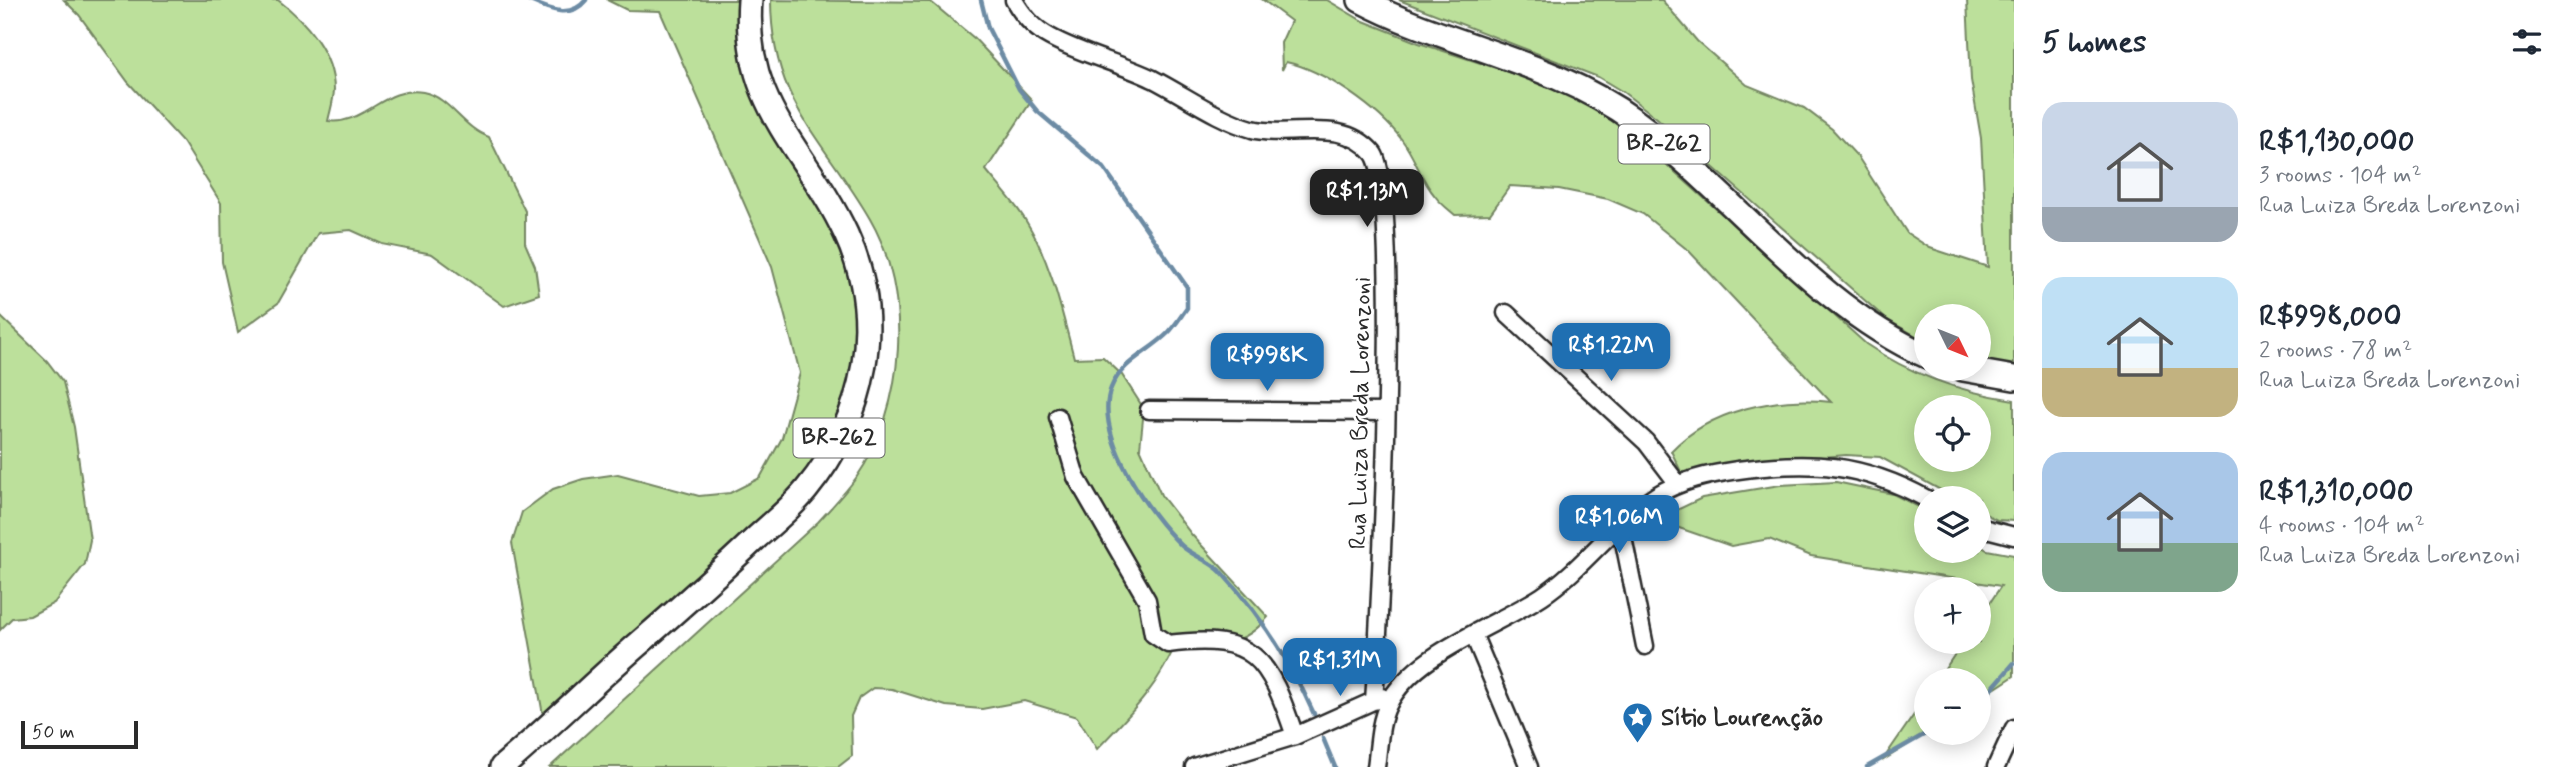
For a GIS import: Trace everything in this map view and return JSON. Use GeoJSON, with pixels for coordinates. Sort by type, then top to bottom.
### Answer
{"type":"FeatureCollection","features":[{"type":"Feature","properties":{"kind":"highway","name":"BR-262"},"geometry":{"type":"LineString","coordinates":[[502,767],[715,577],[805,491],[824,466],[858,395],[870,329],[867,293],[855,254],[834,209],[765,102],[753,58],[748,19],[750,0]]}},
{"type":"Feature","properties":{"kind":"highway","name":"BR-262"},"geometry":{"type":"LineString","coordinates":[[1360,0],[1399,19],[1541,69],[1612,105],[1662,143],[1828,291],[1881,330],[1914,349]]}},
{"type":"Feature","properties":{"kind":"highway"},"geometry":{"type":"LineString","coordinates":[[1992,374],[2014,378]]}},
{"type":"Feature","properties":{"kind":"street","name":"Rua Luiza Breda Lorenzoni"},"geometry":{"type":"LineString","coordinates":[[1014,0],[1030,23],[1049,37],[1152,79],[1236,124],[1273,132],[1312,129],[1337,132],[1372,151],[1380,164],[1385,200],[1386,412],[1374,701]]}},
{"type":"Feature","properties":{"kind":"street"},"geometry":{"type":"LineString","coordinates":[[1506,313],[1646,442],[1678,484]]}},
{"type":"Feature","properties":{"kind":"street"},"geometry":{"type":"LineString","coordinates":[[1149,410],[1386,412]]}},
{"type":"Feature","properties":{"kind":"street"},"geometry":{"type":"LineString","coordinates":[[1058,417],[1076,477],[1093,511],[1141,587],[1157,639],[1168,644],[1221,640],[1244,648],[1256,656],[1278,692],[1295,736]]}},
{"type":"Feature","properties":{"kind":"street"},"geometry":{"type":"LineString","coordinates":[[1377,767],[1384,717],[1397,690],[1414,672],[1567,578],[1642,506],[1678,484],[1724,472],[1816,464],[1866,472],[1914,493]]}},
{"type":"Feature","properties":{"kind":"street"},"geometry":{"type":"LineString","coordinates":[[1621,527],[1645,646]]}},
{"type":"Feature","properties":{"kind":"street"},"geometry":{"type":"LineString","coordinates":[[1991,530],[2014,536]]}},
{"type":"Feature","properties":{"kind":"street"},"geometry":{"type":"LineString","coordinates":[[1474,636],[1529,767]]}},
{"type":"Feature","properties":{"kind":"street"},"geometry":{"type":"LineString","coordinates":[[1194,767],[1295,736],[1397,690]]}},
{"type":"Feature","properties":{"kind":"street"},"geometry":{"type":"LineString","coordinates":[[1996,767],[2014,728]]}},
{"type":"Feature","properties":{"kind":"green space"},"geometry":{"type":"Polygon","coordinates":[[[64,0],[278,0],[308,28],[329,63],[334,89],[328,121],[353,118],[386,99],[409,91],[423,92],[441,100],[471,127],[489,137],[525,211],[525,243],[535,266],[539,294],[504,306],[432,254],[382,244],[351,230],[318,233],[278,303],[238,332],[222,262],[221,203],[183,142],[128,82],[79,15],[64,0]]]}},
{"type":"Feature","properties":{"kind":"green space"},"geometry":{"type":"Polygon","coordinates":[[[607,0],[743,0],[745,34],[863,274],[848,434],[547,737],[512,543],[522,512],[553,489],[583,479],[618,474],[699,496],[730,493],[760,478],[782,438],[800,373],[772,267],[660,11],[627,10],[607,0]]]}},
{"type":"Feature","properties":{"kind":"green space"},"geometry":{"type":"Polygon","coordinates":[[[771,0],[931,2],[974,38],[1032,100],[986,170],[1017,208],[1035,237],[1055,288],[1074,358],[1103,357],[1122,375],[1144,409],[1140,448],[1161,495],[1192,535],[1268,617],[1257,628],[1237,640],[1216,642],[1178,638],[1154,684],[1097,749],[1077,717],[1024,701],[982,709],[946,706],[892,689],[873,688],[859,698],[851,716],[852,756],[838,767],[550,767],[818,522],[856,478],[873,450],[885,418],[894,384],[898,315],[884,248],[870,219],[790,93],[773,35],[771,0]]]}},
{"type":"Feature","properties":{"kind":"green space"},"geometry":{"type":"Polygon","coordinates":[[[1263,0],[1327,0],[1361,20],[1419,43],[1554,87],[1603,113],[1675,172],[1866,344],[1914,371],[1914,382],[1940,382],[1989,395],[1914,395],[1914,472],[1991,472],[1991,395],[2014,400],[2014,521],[1991,517],[1991,486],[1933,486],[1880,457],[1846,455],[1745,464],[1684,478],[1671,451],[1705,425],[1725,415],[1767,404],[1789,401],[1831,402],[1689,251],[1643,214],[1608,199],[1559,189],[1510,186],[1490,214],[1455,215],[1430,190],[1402,140],[1380,116],[1350,92],[1317,73],[1286,62],[1282,70],[1281,43],[1291,21],[1263,0]]]}},
{"type":"Feature","properties":{"kind":"green space"},"geometry":{"type":"Polygon","coordinates":[[[1399,0],[1662,0],[1697,41],[1747,85],[1804,108],[1832,129],[1858,157],[1907,233],[1930,248],[1988,267],[1981,138],[1971,80],[1967,0],[2014,0],[2014,367],[1992,363],[1992,304],[1914,304],[1914,335],[1886,319],[1657,118],[1598,77],[1399,0]]]}},
{"type":"Feature","properties":{"kind":"green space"},"geometry":{"type":"Polygon","coordinates":[[[0,316],[47,361],[63,382],[74,427],[90,540],[85,564],[54,603],[30,616],[12,618],[0,630],[0,316]]]}},
{"type":"Feature","properties":{"kind":"green space"},"geometry":{"type":"Polygon","coordinates":[[[1836,482],[1893,494],[1914,504],[1914,563],[1991,563],[1991,551],[2014,555],[2014,676],[1991,691],[1991,668],[1946,668],[1955,654],[1991,654],[1991,601],[2001,586],[1991,584],[1991,577],[1944,577],[1811,556],[1769,539],[1731,546],[1656,520],[1702,498],[1780,485],[1836,482]]]}},
{"type":"Feature","properties":{"kind":"green space"},"geometry":{"type":"Polygon","coordinates":[[[1914,715],[1914,741],[1882,761],[1914,715]]]}},
{"type":"Feature","properties":{"kind":"waterway"},"geometry":{"type":"LineString","coordinates":[[528,0],[558,11],[573,10],[586,0]]}},
{"type":"Feature","properties":{"kind":"waterway"},"geometry":{"type":"LineString","coordinates":[[981,0],[988,28],[1019,89],[1037,111],[1104,168],[1187,287],[1187,308],[1176,324],[1161,340],[1128,364],[1111,388],[1108,407],[1110,428],[1127,473],[1154,515],[1169,532],[1186,550],[1217,568],[1249,605],[1285,657],[1314,714]]}},
{"type":"Feature","properties":{"kind":"waterway"},"geometry":{"type":"LineString","coordinates":[[1991,690],[2014,663]]}},
{"type":"Feature","properties":{"kind":"waterway"},"geometry":{"type":"LineString","coordinates":[[1323,738],[1335,767]]}},
{"type":"Feature","properties":{"kind":"waterway"},"geometry":{"type":"LineString","coordinates":[[1867,767],[1914,740]]}},
{"type":"Feature","properties":{"kind":"place","name":"Sítio Lourenção"},"geometry":{"type":"Point","coordinates":[1638,745]}}]}
